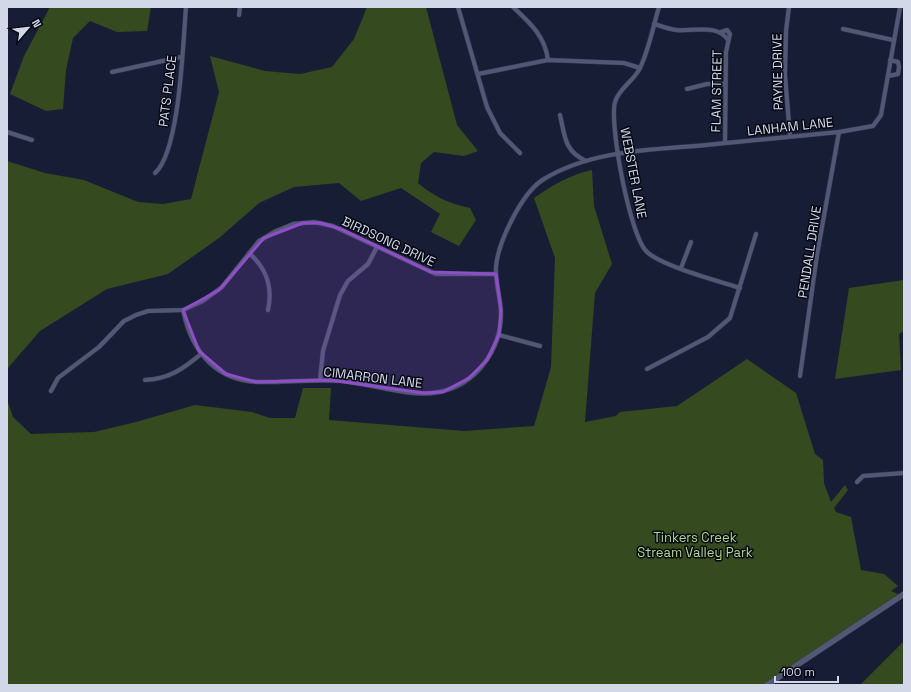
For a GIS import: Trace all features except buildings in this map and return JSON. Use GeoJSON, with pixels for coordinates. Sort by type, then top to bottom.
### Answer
{"type":"FeatureCollection","features":[{"type":"Feature","properties":{"kind":"main road"},"geometry":{"type":"LineString","coordinates":[[767,685],[904,594]]}},
{"type":"Feature","properties":{"kind":"street","name":"PATS PLACE"},"geometry":{"type":"LineString","coordinates":[[155,173],[164,163],[174,126],[186,7]]}},
{"type":"Feature","properties":{"kind":"street"},"geometry":{"type":"LineString","coordinates":[[239,15],[240,7]]}},
{"type":"Feature","properties":{"kind":"street"},"geometry":{"type":"LineString","coordinates":[[458,7],[485,100],[496,125],[505,138],[520,153]]}},
{"type":"Feature","properties":{"kind":"street"},"geometry":{"type":"LineString","coordinates":[[513,7],[541,36],[546,45],[548,60]]}},
{"type":"Feature","properties":{"kind":"street","name":"WEBSTER LANE"},"geometry":{"type":"LineString","coordinates":[[659,7],[640,68],[633,79],[619,93],[615,102],[614,120],[617,153],[634,227],[646,251],[660,261],[740,288]]}},
{"type":"Feature","properties":{"kind":"street","name":"PAYNE DRIVE"},"geometry":{"type":"LineString","coordinates":[[789,7],[786,31],[785,75],[790,136]]}},
{"type":"Feature","properties":{"kind":"street","name":"LANHAM LANE"},"geometry":{"type":"LineString","coordinates":[[550,175],[585,162],[617,153],[839,132],[870,127],[876,124],[881,115],[900,7]]}},
{"type":"Feature","properties":{"kind":"street","name":"FLAM STREET"},"geometry":{"type":"LineString","coordinates":[[654,24],[675,30],[708,30],[721,32],[728,40],[725,84],[725,143]]}},
{"type":"Feature","properties":{"kind":"street"},"geometry":{"type":"LineString","coordinates":[[843,29],[893,40]]}},
{"type":"Feature","properties":{"kind":"street"},"geometry":{"type":"LineString","coordinates":[[112,72],[181,57]]}},
{"type":"Feature","properties":{"kind":"street"},"geometry":{"type":"LineString","coordinates":[[478,74],[548,60],[624,63],[640,68]]}},
{"type":"Feature","properties":{"kind":"street"},"geometry":{"type":"LineString","coordinates":[[888,76],[898,74],[900,67],[898,62],[890,60]]}},
{"type":"Feature","properties":{"kind":"street"},"geometry":{"type":"LineString","coordinates":[[687,89],[707,84],[725,84]]}},
{"type":"Feature","properties":{"kind":"street"},"geometry":{"type":"LineString","coordinates":[[560,115],[568,147],[576,156],[585,162]]}},
{"type":"Feature","properties":{"kind":"street"},"geometry":{"type":"LineString","coordinates":[[7,132],[32,140]]}},
{"type":"Feature","properties":{"kind":"street","name":"PENDALL DRIVE"},"geometry":{"type":"LineString","coordinates":[[800,376],[817,255],[839,132]]}},
{"type":"Feature","properties":{"kind":"street","name":"CIMARRON LANE"},"geometry":{"type":"LineString","coordinates":[[183,310],[189,333],[201,354],[219,370],[237,379],[252,382],[320,380],[350,382],[417,393],[443,392],[462,383],[479,370],[492,352],[499,335],[501,310],[496,274],[500,248],[518,207],[532,187],[550,175]]}},
{"type":"Feature","properties":{"kind":"street","name":"BIRDSONG DRIVE"},"geometry":{"type":"LineString","coordinates":[[51,391],[58,378],[99,347],[121,323],[128,318],[148,312],[183,310],[197,305],[216,293],[260,241],[276,231],[293,224],[314,222],[341,229],[436,274],[496,274]]}},
{"type":"Feature","properties":{"kind":"street"},"geometry":{"type":"LineString","coordinates":[[647,369],[708,337],[730,318],[756,234]]}},
{"type":"Feature","properties":{"kind":"street"},"geometry":{"type":"LineString","coordinates":[[681,268],[691,242]]}},
{"type":"Feature","properties":{"kind":"street"},"geometry":{"type":"LineString","coordinates":[[320,380],[323,351],[340,295],[348,281],[368,264],[377,247]]}},
{"type":"Feature","properties":{"kind":"street"},"geometry":{"type":"LineString","coordinates":[[249,253],[261,266],[267,277],[270,291],[268,310]]}},
{"type":"Feature","properties":{"kind":"street"},"geometry":{"type":"LineString","coordinates":[[499,335],[540,346]]}},
{"type":"Feature","properties":{"kind":"street"},"geometry":{"type":"LineString","coordinates":[[145,380],[164,378],[175,373],[201,354]]}},
{"type":"Feature","properties":{"kind":"street"},"geometry":{"type":"LineString","coordinates":[[857,482],[862,476],[904,474]]}},
{"type":"Feature","properties":{"kind":"highlighted area"},"geometry":{"type":"Polygon","coordinates":[[[303,223],[321,223],[341,229],[431,272],[496,274],[501,310],[499,335],[487,360],[469,378],[443,392],[424,393],[330,380],[256,382],[226,374],[199,351],[183,310],[219,290],[264,238],[303,223]]]}},
{"type":"Feature","properties":{"kind":"green space"},"geometry":{"type":"Polygon","coordinates":[[[50,7],[151,7],[147,31],[117,32],[90,21],[73,38],[66,70],[63,109],[46,111],[10,94],[24,56],[50,7]]]}},
{"type":"Feature","properties":{"kind":"green space"},"geometry":{"type":"Polygon","coordinates":[[[367,7],[426,7],[457,125],[478,151],[464,156],[434,152],[421,163],[418,183],[442,199],[470,208],[476,220],[459,246],[431,232],[440,214],[401,188],[361,201],[339,183],[294,187],[259,203],[219,238],[168,274],[107,289],[40,331],[7,369],[7,161],[45,173],[84,180],[138,202],[163,204],[191,199],[219,92],[210,56],[265,71],[300,74],[332,67],[354,39],[367,7]]]}},
{"type":"Feature","properties":{"kind":"green space","name":"Tinkers Creek Stream Valley Park"},"geometry":{"type":"Polygon","coordinates":[[[592,170],[594,206],[612,264],[595,293],[585,422],[616,416],[620,412],[677,406],[747,359],[796,393],[815,454],[823,460],[824,483],[831,502],[845,485],[848,490],[834,508],[836,512],[851,517],[861,570],[884,574],[898,586],[891,591],[898,594],[882,607],[765,685],[7,685],[7,399],[13,417],[31,434],[94,432],[195,405],[252,412],[270,418],[295,418],[303,388],[331,388],[329,420],[464,431],[534,426],[551,367],[555,258],[534,198],[562,181],[592,170]]]}},
{"type":"Feature","properties":{"kind":"green space"},"geometry":{"type":"Polygon","coordinates":[[[904,280],[904,331],[899,334],[901,370],[835,379],[849,288],[904,280]]]}},
{"type":"Feature","properties":{"kind":"green space"},"geometry":{"type":"Polygon","coordinates":[[[904,641],[904,685],[860,685],[904,641]]]}}]}
